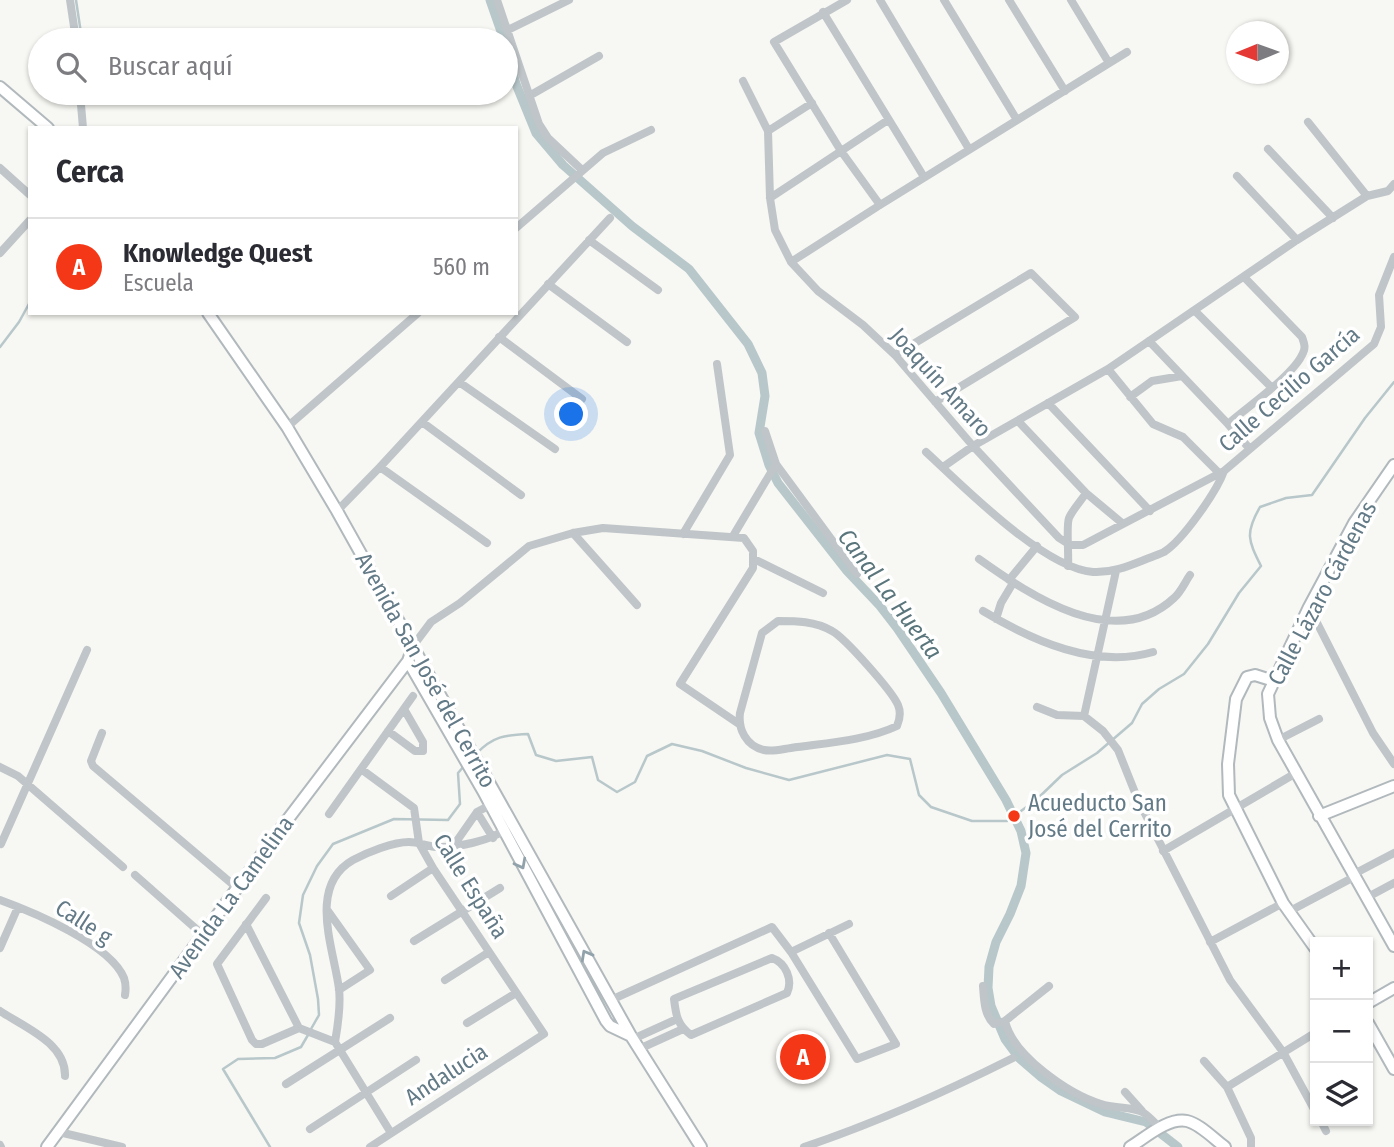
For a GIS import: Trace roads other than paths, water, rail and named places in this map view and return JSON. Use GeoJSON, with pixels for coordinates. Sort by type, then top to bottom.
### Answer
{"type":"FeatureCollection","features":[{"type":"Feature","properties":{"kind":"street"},"geometry":{"type":"LineString","coordinates":[[70,0],[74,28]]}},
{"type":"Feature","properties":{"kind":"street"},"geometry":{"type":"LineString","coordinates":[[497,0],[507,28]]}},
{"type":"Feature","properties":{"kind":"street"},"geometry":{"type":"LineString","coordinates":[[512,28],[569,0]]}},
{"type":"Feature","properties":{"kind":"street"},"geometry":{"type":"LineString","coordinates":[[846,0],[774,42],[841,151],[880,205]]}},
{"type":"Feature","properties":{"kind":"street"},"geometry":{"type":"LineString","coordinates":[[880,0],[969,149]]}},
{"type":"Feature","properties":{"kind":"street"},"geometry":{"type":"LineString","coordinates":[[944,0],[1017,120]]}},
{"type":"Feature","properties":{"kind":"street"},"geometry":{"type":"LineString","coordinates":[[1009,0],[1065,91]]}},
{"type":"Feature","properties":{"kind":"street"},"geometry":{"type":"LineString","coordinates":[[1070,0],[1109,63]]}},
{"type":"Feature","properties":{"kind":"street"},"geometry":{"type":"LineString","coordinates":[[823,12],[924,177]]}},
{"type":"Feature","properties":{"kind":"street"},"geometry":{"type":"LineString","coordinates":[[791,262],[1127,52]]}},
{"type":"Feature","properties":{"kind":"street"},"geometry":{"type":"LineString","coordinates":[[528,96],[599,56]]}},
{"type":"Feature","properties":{"kind":"street"},"geometry":{"type":"LineString","coordinates":[[518,63],[538,124],[581,171]]}},
{"type":"Feature","properties":{"kind":"street","name":"Joaquín Amaro"},"geometry":{"type":"LineString","coordinates":[[743,81],[768,131],[770,198],[775,230],[791,262],[818,291],[863,325],[895,355],[973,446],[1059,538],[1070,544]]}},
{"type":"Feature","properties":{"kind":"street"},"geometry":{"type":"LineString","coordinates":[[0,87],[5,98],[45,126]]}},
{"type":"Feature","properties":{"kind":"street"},"geometry":{"type":"LineString","coordinates":[[768,131],[812,103]]}},
{"type":"Feature","properties":{"kind":"street"},"geometry":{"type":"LineString","coordinates":[[81,105],[83,126]]}},
{"type":"Feature","properties":{"kind":"street"},"geometry":{"type":"LineString","coordinates":[[770,198],[888,120]]}},
{"type":"Feature","properties":{"kind":"street"},"geometry":{"type":"LineString","coordinates":[[1308,122],[1367,196]]}},
{"type":"Feature","properties":{"kind":"street"},"geometry":{"type":"LineString","coordinates":[[518,226],[603,153],[650,130]]}},
{"type":"Feature","properties":{"kind":"street"},"geometry":{"type":"LineString","coordinates":[[1268,149],[1333,218]]}},
{"type":"Feature","properties":{"kind":"street"},"geometry":{"type":"LineString","coordinates":[[0,168],[28,193]]}},
{"type":"Feature","properties":{"kind":"street"},"geometry":{"type":"LineString","coordinates":[[1237,176],[1297,240]]}},
{"type":"Feature","properties":{"kind":"street"},"geometry":{"type":"LineString","coordinates":[[943,467],[973,446],[1108,369],[1297,240],[1367,196],[1391,188],[1394,201]]}},
{"type":"Feature","properties":{"kind":"street"},"geometry":{"type":"LineString","coordinates":[[337,510],[610,218]]}},
{"type":"Feature","properties":{"kind":"street"},"geometry":{"type":"LineString","coordinates":[[2,248],[28,222]]}},
{"type":"Feature","properties":{"kind":"street"},"geometry":{"type":"LineString","coordinates":[[589,240],[658,290]]}},
{"type":"Feature","properties":{"kind":"street","name":"Calle Cecilio García"},"geometry":{"type":"LineString","coordinates":[[926,452],[1007,524],[1068,566],[1091,572],[1116,571],[1166,551],[1218,488],[1221,472],[1374,344],[1381,327],[1379,295],[1394,257]]}},
{"type":"Feature","properties":{"kind":"street"},"geometry":{"type":"LineString","coordinates":[[895,355],[1031,273],[1075,317],[935,402]]}},
{"type":"Feature","properties":{"kind":"street"},"geometry":{"type":"LineString","coordinates":[[1228,424],[1295,366],[1305,345],[1302,337],[1244,277]]}},
{"type":"Feature","properties":{"kind":"street"},"geometry":{"type":"LineString","coordinates":[[548,284],[627,342]]}},
{"type":"Feature","properties":{"kind":"street"},"geometry":{"type":"LineString","coordinates":[[1195,311],[1271,387]]}},
{"type":"Feature","properties":{"kind":"street","name":"Avenida San José del Cerrito"},"geometry":{"type":"LineString","coordinates":[[209,315],[287,427],[337,510],[413,646],[466,752]]}},
{"type":"Feature","properties":{"kind":"street"},"geometry":{"type":"LineString","coordinates":[[287,427],[416,315]]}},
{"type":"Feature","properties":{"kind":"street"},"geometry":{"type":"LineString","coordinates":[[499,337],[582,399]]}},
{"type":"Feature","properties":{"kind":"street"},"geometry":{"type":"LineString","coordinates":[[1149,341],[1249,449]]}},
{"type":"Feature","properties":{"kind":"street"},"geometry":{"type":"LineString","coordinates":[[683,534],[730,455],[717,364]]}},
{"type":"Feature","properties":{"kind":"street"},"geometry":{"type":"LineString","coordinates":[[1070,544],[1083,545],[1221,472],[1183,437],[1153,424],[1108,369]]}},
{"type":"Feature","properties":{"kind":"street"},"geometry":{"type":"LineString","coordinates":[[1130,397],[1152,381],[1182,376]]}},
{"type":"Feature","properties":{"kind":"street"},"geometry":{"type":"LineString","coordinates":[[459,382],[555,449]]}},
{"type":"Feature","properties":{"kind":"street"},"geometry":{"type":"LineString","coordinates":[[1048,403],[1150,511]]}},
{"type":"Feature","properties":{"kind":"street"},"geometry":{"type":"LineString","coordinates":[[1018,421],[1086,494],[1122,523]]}},
{"type":"Feature","properties":{"kind":"street"},"geometry":{"type":"LineString","coordinates":[[422,422],[521,495]]}},
{"type":"Feature","properties":{"kind":"street"},"geometry":{"type":"LineString","coordinates":[[765,431],[775,465],[856,574]]}},
{"type":"Feature","properties":{"kind":"street"},"geometry":{"type":"LineString","coordinates":[[733,536],[775,465]]}},
{"type":"Feature","properties":{"kind":"street","name":"Calle Lázaro Cárdenas"},"geometry":{"type":"LineString","coordinates":[[1394,465],[1354,523],[1309,607],[1268,694],[1267,705],[1278,740],[1394,946]]}},
{"type":"Feature","properties":{"kind":"street"},"geometry":{"type":"LineString","coordinates":[[380,467],[487,543]]}},
{"type":"Feature","properties":{"kind":"street"},"geometry":{"type":"LineString","coordinates":[[1068,566],[1070,544],[1067,524],[1086,494]]}},
{"type":"Feature","properties":{"kind":"street"},"geometry":{"type":"LineString","coordinates":[[413,646],[431,622],[460,603],[529,546],[573,533],[603,528],[744,538],[750,543],[753,568],[680,684],[739,724],[744,736],[754,746],[765,751],[832,743],[886,732],[897,726],[900,719],[899,707],[891,692],[835,632],[820,625],[778,621],[762,634],[739,724]]}},
{"type":"Feature","properties":{"kind":"street"},"geometry":{"type":"LineString","coordinates":[[573,533],[637,605]]}},
{"type":"Feature","properties":{"kind":"street"},"geometry":{"type":"LineString","coordinates":[[996,619],[1011,581],[1037,546]]}},
{"type":"Feature","properties":{"kind":"street"},"geometry":{"type":"LineString","coordinates":[[754,559],[823,593]]}},
{"type":"Feature","properties":{"kind":"street"},"geometry":{"type":"LineString","coordinates":[[979,559],[1011,581],[1074,614],[1104,622],[1142,618],[1175,597],[1190,575]]}},
{"type":"Feature","properties":{"kind":"street"},"geometry":{"type":"LineString","coordinates":[[1084,716],[1116,571]]}},
{"type":"Feature","properties":{"kind":"street"},"geometry":{"type":"LineString","coordinates":[[1309,607],[1373,733],[1394,764]]}},
{"type":"Feature","properties":{"kind":"street"},"geometry":{"type":"LineString","coordinates":[[983,611],[1063,650],[1096,657],[1133,658],[1153,652]]}},
{"type":"Feature","properties":{"kind":"street","name":"Avenida La Camelina"},"geometry":{"type":"LineString","coordinates":[[47,1147],[408,661],[413,646]]}},
{"type":"Feature","properties":{"kind":"street"},"geometry":{"type":"LineString","coordinates":[[1,844],[4,828],[27,784],[87,650]]}},
{"type":"Feature","properties":{"kind":"street","name":"Avenida San José del Cerrito"},"geometry":{"type":"LineString","coordinates":[[408,661],[466,752],[635,1041],[701,1147]]}},
{"type":"Feature","properties":{"kind":"street"},"geometry":{"type":"LineString","coordinates":[[1274,681],[1255,675],[1247,677],[1236,699],[1228,764],[1229,795],[1234,810],[1286,908],[1310,941]]}},
{"type":"Feature","properties":{"kind":"street"},"geometry":{"type":"LineString","coordinates":[[330,814],[413,696]]}},
{"type":"Feature","properties":{"kind":"street"},"geometry":{"type":"LineString","coordinates":[[1037,708],[1057,715],[1084,716],[1102,731],[1118,750],[1138,800],[1230,980],[1283,1052],[1310,1102]]}},
{"type":"Feature","properties":{"kind":"street"},"geometry":{"type":"LineString","coordinates":[[388,731],[415,751],[423,751],[423,742],[404,709]]}},
{"type":"Feature","properties":{"kind":"street"},"geometry":{"type":"LineString","coordinates":[[1278,740],[1319,719]]}},
{"type":"Feature","properties":{"kind":"street"},"geometry":{"type":"LineString","coordinates":[[102,733],[91,761],[93,766],[237,888]]}},
{"type":"Feature","properties":{"kind":"street"},"geometry":{"type":"LineString","coordinates":[[0,767],[18,776],[123,867]]}},
{"type":"Feature","properties":{"kind":"street","name":"Calle España"},"geometry":{"type":"LineString","coordinates":[[361,769],[411,805],[415,813],[419,843],[433,868],[544,1034]]}},
{"type":"Feature","properties":{"kind":"street"},"geometry":{"type":"LineString","coordinates":[[1163,851],[1296,773]]}},
{"type":"Feature","properties":{"kind":"street"},"geometry":{"type":"LineString","coordinates":[[1320,816],[1394,786]]}},
{"type":"Feature","properties":{"kind":"street","name":"Calle España"},"geometry":{"type":"LineString","coordinates":[[454,845],[477,812],[494,803]]}},
{"type":"Feature","properties":{"kind":"street"},"geometry":{"type":"LineString","coordinates":[[477,812],[493,838]]}},
{"type":"Feature","properties":{"kind":"street","name":"Avenida San José del Cerrito"},"geometry":{"type":"LineString","coordinates":[[508,826],[606,1021],[635,1041]]}},
{"type":"Feature","properties":{"kind":"street","name":"Calle España"},"geometry":{"type":"LineString","coordinates":[[454,845],[493,838],[508,826]]}},
{"type":"Feature","properties":{"kind":"street"},"geometry":{"type":"LineString","coordinates":[[335,1042],[339,990],[328,935],[327,910],[329,892],[336,875],[352,861],[401,843],[419,843],[433,847],[454,845]]}},
{"type":"Feature","properties":{"kind":"street"},"geometry":{"type":"LineString","coordinates":[[1210,943],[1353,876],[1394,853]]}},
{"type":"Feature","properties":{"kind":"street"},"geometry":{"type":"LineString","coordinates":[[391,896],[433,868]]}},
{"type":"Feature","properties":{"kind":"street"},"geometry":{"type":"LineString","coordinates":[[135,875],[203,935]]}},
{"type":"Feature","properties":{"kind":"street"},"geometry":{"type":"LineString","coordinates":[[1366,898],[1394,883]]}},
{"type":"Feature","properties":{"kind":"street"},"geometry":{"type":"LineString","coordinates":[[414,941],[500,888]]}},
{"type":"Feature","properties":{"kind":"street"},"geometry":{"type":"LineString","coordinates":[[266,898],[217,964],[252,1040],[256,1044],[262,1044],[302,1029],[335,1042],[391,1133]]}},
{"type":"Feature","properties":{"kind":"street","name":"Calle g"},"geometry":{"type":"LineString","coordinates":[[0,900],[54,922],[95,947],[120,971],[126,981],[125,995]]}},
{"type":"Feature","properties":{"kind":"street"},"geometry":{"type":"LineString","coordinates":[[0,948],[18,907]]}},
{"type":"Feature","properties":{"kind":"street"},"geometry":{"type":"LineString","coordinates":[[327,910],[370,971],[339,990]]}},
{"type":"Feature","properties":{"kind":"street"},"geometry":{"type":"LineString","coordinates":[[246,924],[302,1029]]}},
{"type":"Feature","properties":{"kind":"street"},"geometry":{"type":"LineString","coordinates":[[791,952],[849,924]]}},
{"type":"Feature","properties":{"kind":"street"},"geometry":{"type":"LineString","coordinates":[[611,1000],[772,927],[791,952],[857,1059],[896,1044],[829,933]]}},
{"type":"Feature","properties":{"kind":"street"},"geometry":{"type":"LineString","coordinates":[[445,980],[489,952]]}},
{"type":"Feature","properties":{"kind":"street"},"geometry":{"type":"LineString","coordinates":[[772,958],[778,960],[788,972],[790,986],[787,993],[691,1035],[677,1019],[674,999],[772,958]]}},
{"type":"Feature","properties":{"kind":"street"},"geometry":{"type":"LineString","coordinates":[[983,986],[989,1020],[1000,1022],[1028,1059],[1074,1092],[1102,1105],[1142,1111]]}},
{"type":"Feature","properties":{"kind":"street"},"geometry":{"type":"LineString","coordinates":[[1000,1022],[1049,986]]}},
{"type":"Feature","properties":{"kind":"street"},"geometry":{"type":"LineString","coordinates":[[1373,1000],[1394,988]]}},
{"type":"Feature","properties":{"kind":"street"},"geometry":{"type":"LineString","coordinates":[[467,1023],[516,993]]}},
{"type":"Feature","properties":{"kind":"street"},"geometry":{"type":"LineString","coordinates":[[0,1011],[33,1031],[58,1053],[65,1068],[65,1076]]}},
{"type":"Feature","properties":{"kind":"street"},"geometry":{"type":"LineString","coordinates":[[606,1021],[617,1022],[619,1014]]}},
{"type":"Feature","properties":{"kind":"street"},"geometry":{"type":"LineString","coordinates":[[286,1084],[390,1018]]}},
{"type":"Feature","properties":{"kind":"street"},"geometry":{"type":"LineString","coordinates":[[635,1041],[677,1019]]}},
{"type":"Feature","properties":{"kind":"street"},"geometry":{"type":"LineString","coordinates":[[635,1041],[683,1029]]}},
{"type":"Feature","properties":{"kind":"street"},"geometry":{"type":"LineString","coordinates":[[1373,1032],[1394,1069]]}},
{"type":"Feature","properties":{"kind":"street","name":"Andalucia"},"geometry":{"type":"LineString","coordinates":[[370,1147],[544,1034]]}},
{"type":"Feature","properties":{"kind":"street"},"geometry":{"type":"LineString","coordinates":[[1227,1087],[1310,1036]]}},
{"type":"Feature","properties":{"kind":"street"},"geometry":{"type":"LineString","coordinates":[[804,1147],[855,1130],[944,1092],[1013,1058]]}},
{"type":"Feature","properties":{"kind":"street"},"geometry":{"type":"LineString","coordinates":[[310,1129],[416,1060]]}},
{"type":"Feature","properties":{"kind":"street"},"geometry":{"type":"LineString","coordinates":[[1204,1061],[1227,1087],[1251,1138],[1251,1147]]}},
{"type":"Feature","properties":{"kind":"street"},"geometry":{"type":"LineString","coordinates":[[1125,1091],[1158,1129]]}},
{"type":"Feature","properties":{"kind":"street"},"geometry":{"type":"LineString","coordinates":[[1130,1147],[1175,1121],[1187,1121],[1225,1147]]}},
{"type":"Feature","properties":{"kind":"street"},"geometry":{"type":"LineString","coordinates":[[1324,1126],[1326,1131]]}},
{"type":"Feature","properties":{"kind":"street"},"geometry":{"type":"LineString","coordinates":[[59,1132],[122,1147]]}},
{"type":"Feature","properties":{"kind":"waterway"},"geometry":{"type":"LineString","coordinates":[[76,0],[80,28]]}},
{"type":"Feature","properties":{"kind":"waterway","name":"Canal La Huerta"},"geometry":{"type":"LineString","coordinates":[[490,0],[500,28]]}},
{"type":"Feature","properties":{"kind":"waterway","name":"Canal La Huerta"},"geometry":{"type":"LineString","coordinates":[[518,89],[536,133],[563,165],[632,226],[689,269],[748,344],[762,373],[765,396],[759,433],[778,483],[847,571],[897,628],[941,693],[1006,800],[1021,831],[1026,853],[1021,886],[996,942],[989,967],[991,1006],[1005,1039],[1019,1058],[1061,1091],[1105,1112],[1146,1122],[1178,1147]]}},
{"type":"Feature","properties":{"kind":"waterway"},"geometry":{"type":"LineString","coordinates":[[0,347],[28,306]]}},
{"type":"Feature","properties":{"kind":"waterway"},"geometry":{"type":"LineString","coordinates":[[476,754],[488,743],[500,738],[528,734],[536,755],[556,761],[592,757],[598,780],[617,792],[635,782],[647,756],[672,744],[702,751],[746,768],[789,780],[887,755],[910,759],[919,795],[931,807],[972,821],[1007,821],[1035,801],[1062,775],[1097,753],[1132,723],[1142,704],[1159,689],[1184,674],[1208,644],[1239,593],[1261,566],[1250,536],[1260,507],[1286,498],[1312,495],[1365,418],[1394,382]]}},
{"type":"Feature","properties":{"kind":"waterway"},"geometry":{"type":"LineString","coordinates":[[311,1029],[319,1015],[318,999],[310,955],[299,923],[303,895],[317,866],[333,844],[394,819],[448,820],[460,804],[458,773],[464,766]]}},
{"type":"Feature","properties":{"kind":"waterway"},"geometry":{"type":"LineString","coordinates":[[270,1147],[223,1069],[238,1059],[275,1058],[301,1047],[308,1035]]}},
{"type":"Feature","properties":{"kind":"place","name":"Acueducto San José del Cerrito"},"geometry":{"type":"Point","coordinates":[1014,816]}},
{"type":"Feature","properties":{"kind":"place","name":"Knowledge Quest"},"geometry":{"type":"Point","coordinates":[803,1057]}}]}
